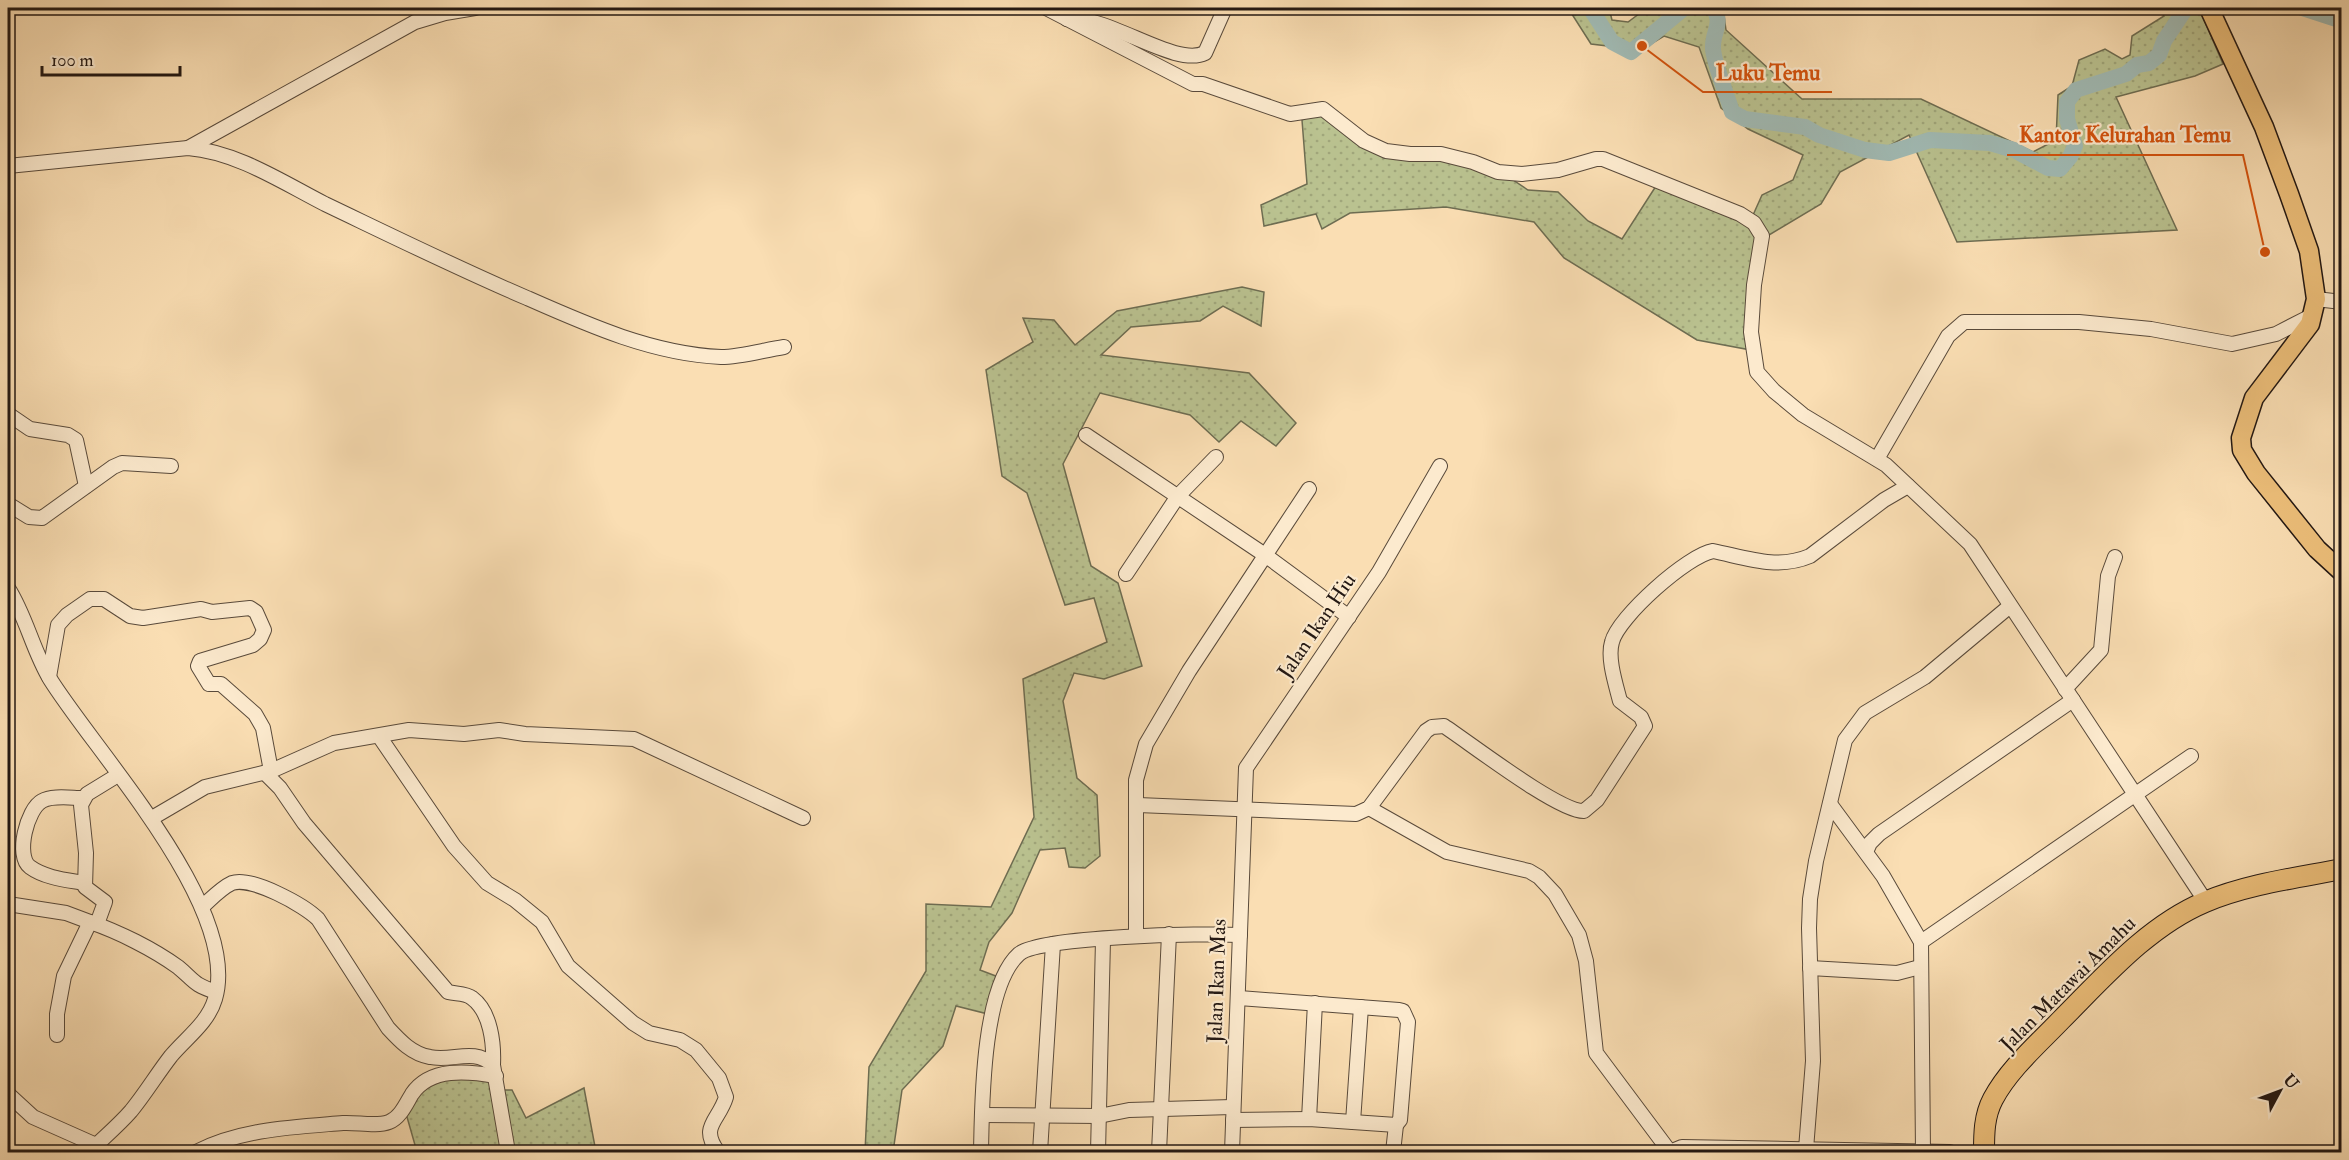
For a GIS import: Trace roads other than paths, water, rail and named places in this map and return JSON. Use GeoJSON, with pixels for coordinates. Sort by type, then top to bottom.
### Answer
{"type":"FeatureCollection","features":[{"type":"Feature","properties":{"kind":"highway","name":"Jalan Matawai Amahu"},"geometry":{"type":"LineString","coordinates":[[1984,1152],[1985,1125],[1992,1101],[2031,1051],[2130,952],[2156,931],[2206,902],[2256,886],[2342,868]]}},
{"type":"Feature","properties":{"kind":"main road"},"geometry":{"type":"LineString","coordinates":[[2209,8],[2264,127],[2309,251],[2314,307],[2304,333],[2254,398],[2241,438],[2242,450],[2256,473],[2317,549],[2342,572]]}},
{"type":"Feature","properties":{"kind":"street"},"geometry":{"type":"LineString","coordinates":[[188,148],[415,22],[445,13],[475,8]]}},
{"type":"Feature","properties":{"kind":"street"},"geometry":{"type":"LineString","coordinates":[[1046,8],[1193,84],[1203,84],[1290,114],[1323,109],[1364,141],[1386,151],[1441,154],[1473,162],[1498,172],[1522,174],[1558,170],[1596,159],[1610,161],[1740,214],[1754,223],[1762,236],[1751,332],[1757,372],[1796,410],[1877,459],[1970,544],[2206,902]]}},
{"type":"Feature","properties":{"kind":"street"},"geometry":{"type":"LineString","coordinates":[[1065,19],[1079,18],[1107,25],[1187,57],[1205,53],[1225,8]]}},
{"type":"Feature","properties":{"kind":"street"},"geometry":{"type":"LineString","coordinates":[[1173,53],[1193,84]]}},
{"type":"Feature","properties":{"kind":"street"},"geometry":{"type":"LineString","coordinates":[[8,166],[188,148],[221,154],[430,255],[576,320],[632,340],[680,352],[723,357],[784,347]]}},
{"type":"Feature","properties":{"kind":"street"},"geometry":{"type":"LineString","coordinates":[[1877,459],[1948,336],[1964,322],[2079,322],[2151,329],[2232,344],[2276,334],[2314,307],[2342,302]]}},
{"type":"Feature","properties":{"kind":"street"},"geometry":{"type":"LineString","coordinates":[[8,414],[30,429],[68,435],[76,440],[86,486]]}},
{"type":"Feature","properties":{"kind":"street"},"geometry":{"type":"LineString","coordinates":[[1086,435],[1265,555],[1349,617]]}},
{"type":"Feature","properties":{"kind":"street"},"geometry":{"type":"LineString","coordinates":[[1126,574],[1178,496],[1216,457]]}},
{"type":"Feature","properties":{"kind":"street"},"geometry":{"type":"LineString","coordinates":[[8,504],[29,517],[42,518],[105,471],[122,463],[171,466]]}},
{"type":"Feature","properties":{"kind":"street","name":"Jalan Ikan Hiu"},"geometry":{"type":"LineString","coordinates":[[1245,811],[1246,768],[1401,537],[1440,466]]}},
{"type":"Feature","properties":{"kind":"street"},"geometry":{"type":"LineString","coordinates":[[1138,805],[1352,814],[1369,808],[1426,731],[1437,725],[1444,726],[1571,808],[1580,812],[1590,809],[1645,726],[1641,717],[1620,701],[1612,656],[1611,643],[1632,613],[1672,575],[1703,554],[1713,551],[1777,564],[1798,561],[1810,556],[1884,500],[1908,486]]}},
{"type":"Feature","properties":{"kind":"street"},"geometry":{"type":"LineString","coordinates":[[1136,936],[1138,805],[1136,780],[1146,744],[1189,671],[1310,489]]}},
{"type":"Feature","properties":{"kind":"street"},"geometry":{"type":"LineString","coordinates":[[1866,852],[1870,843],[1879,834],[2069,695],[2101,650],[2108,576],[2115,557]]}},
{"type":"Feature","properties":{"kind":"street"},"geometry":{"type":"LineString","coordinates":[[8,588],[49,677],[118,775],[152,818],[202,907],[217,965],[216,992],[209,1012],[198,1028],[173,1054],[131,1111],[92,1149],[33,1117],[8,1094]]}},
{"type":"Feature","properties":{"kind":"street"},"geometry":{"type":"LineString","coordinates":[[49,677],[58,625],[67,615],[90,599],[104,599],[130,616],[143,618],[201,609],[212,612],[250,608],[256,612],[264,630],[260,639],[253,645],[200,661],[198,666],[205,681],[209,684],[221,684],[255,714],[263,728],[268,772],[304,823],[448,992],[471,997],[478,1006],[494,1044],[494,1071],[508,1152]]}},
{"type":"Feature","properties":{"kind":"street"},"geometry":{"type":"LineString","coordinates":[[1806,1149],[1813,1061],[1810,899],[1816,861],[1845,740],[1857,722],[1877,705],[1939,666],[2010,606]]}},
{"type":"Feature","properties":{"kind":"street"},"geometry":{"type":"LineString","coordinates":[[152,818],[205,787],[268,772],[334,742],[409,730],[464,734],[499,730],[525,734],[634,739],[803,818]]}},
{"type":"Feature","properties":{"kind":"street"},"geometry":{"type":"LineString","coordinates":[[379,736],[454,846],[487,883],[515,900],[542,922],[559,952],[578,975],[642,1030],[688,1044],[709,1064],[719,1078],[726,1096],[709,1130],[711,1142],[718,1152]]}},
{"type":"Feature","properties":{"kind":"street"},"geometry":{"type":"LineString","coordinates":[[1921,942],[2191,756]]}},
{"type":"Feature","properties":{"kind":"street"},"geometry":{"type":"LineString","coordinates":[[84,883],[60,879],[32,869],[27,864],[23,849],[30,813],[39,802],[45,799],[83,798],[118,775]]}},
{"type":"Feature","properties":{"kind":"street"},"geometry":{"type":"LineString","coordinates":[[57,1035],[57,1014],[64,976],[105,902],[101,897],[86,890],[84,883],[86,853],[81,805],[83,798]]}},
{"type":"Feature","properties":{"kind":"street"},"geometry":{"type":"LineString","coordinates":[[1830,804],[1883,876],[1921,942],[1923,1151]]}},
{"type":"Feature","properties":{"kind":"street"},"geometry":{"type":"LineString","coordinates":[[1369,808],[1447,852],[1529,871],[1555,894],[1567,911],[1582,944],[1596,1053],[1676,1151],[1806,1149],[1950,1152]]}},
{"type":"Feature","properties":{"kind":"street","name":"Jalan Ikan Mas"},"geometry":{"type":"LineString","coordinates":[[1232,1152],[1245,811]]}},
{"type":"Feature","properties":{"kind":"street"},"geometry":{"type":"LineString","coordinates":[[202,907],[228,886],[240,882],[296,901],[318,919],[388,1028],[401,1042],[427,1057],[478,1055],[494,1071]]}},
{"type":"Feature","properties":{"kind":"street"},"geometry":{"type":"LineString","coordinates":[[8,904],[66,913],[94,923],[179,968],[192,983],[216,992]]}},
{"type":"Feature","properties":{"kind":"street"},"geometry":{"type":"LineString","coordinates":[[1159,1152],[1169,934]]}},
{"type":"Feature","properties":{"kind":"street"},"geometry":{"type":"LineString","coordinates":[[981,1152],[989,1032],[1000,987],[1017,956],[1035,945],[1169,934],[1240,934]]}},
{"type":"Feature","properties":{"kind":"street"},"geometry":{"type":"LineString","coordinates":[[1098,1152],[1103,940]]}},
{"type":"Feature","properties":{"kind":"street"},"geometry":{"type":"LineString","coordinates":[[1041,1152],[1041,1117],[1053,944]]}},
{"type":"Feature","properties":{"kind":"street"},"geometry":{"type":"LineString","coordinates":[[1810,968],[1897,973],[1920,967]]}},
{"type":"Feature","properties":{"kind":"street"},"geometry":{"type":"LineString","coordinates":[[1897,973],[1921,985]]}},
{"type":"Feature","properties":{"kind":"street"},"geometry":{"type":"LineString","coordinates":[[1239,998],[1403,1011],[1406,1016],[1400,1120],[1396,1125],[1393,1152]]}},
{"type":"Feature","properties":{"kind":"street"},"geometry":{"type":"LineString","coordinates":[[1309,1119],[1315,1003]]}},
{"type":"Feature","properties":{"kind":"street"},"geometry":{"type":"LineString","coordinates":[[1353,1122],[1361,1007]]}},
{"type":"Feature","properties":{"kind":"street"},"geometry":{"type":"LineString","coordinates":[[196,1152],[220,1140],[249,1133],[335,1124],[386,1123],[394,1119],[417,1087],[430,1078],[494,1071]]}},
{"type":"Feature","properties":{"kind":"street"},"geometry":{"type":"LineString","coordinates":[[982,1115],[1099,1116],[1129,1110],[1161,1109],[1396,1125]]}},
{"type":"Feature","properties":{"kind":"waterway"},"geometry":{"type":"LineString","coordinates":[[1590,8],[1612,42],[1631,52],[1684,8]]}},
{"type":"Feature","properties":{"kind":"waterway"},"geometry":{"type":"LineString","coordinates":[[1713,8],[1718,18],[1713,42],[1715,62],[1732,112],[1745,119],[1805,127],[1819,135],[1865,150],[1889,153],[1930,140],[1990,143],[2014,150],[2048,168],[2060,169],[2070,157],[2075,146],[2067,119],[2067,102],[2076,90],[2126,74],[2137,65],[2149,63],[2159,55],[2164,41],[2186,8]]}},
{"type":"Feature","properties":{"kind":"waterway"},"geometry":{"type":"LineString","coordinates":[[2302,8],[2342,21]]}},
{"type":"Feature","properties":{"kind":"place","name":"Luku Temu"},"geometry":{"type":"Point","coordinates":[1642,46]}},
{"type":"Feature","properties":{"kind":"place","name":"Kantor Kelurahan Temu"},"geometry":{"type":"Point","coordinates":[2265,252]}}]}
